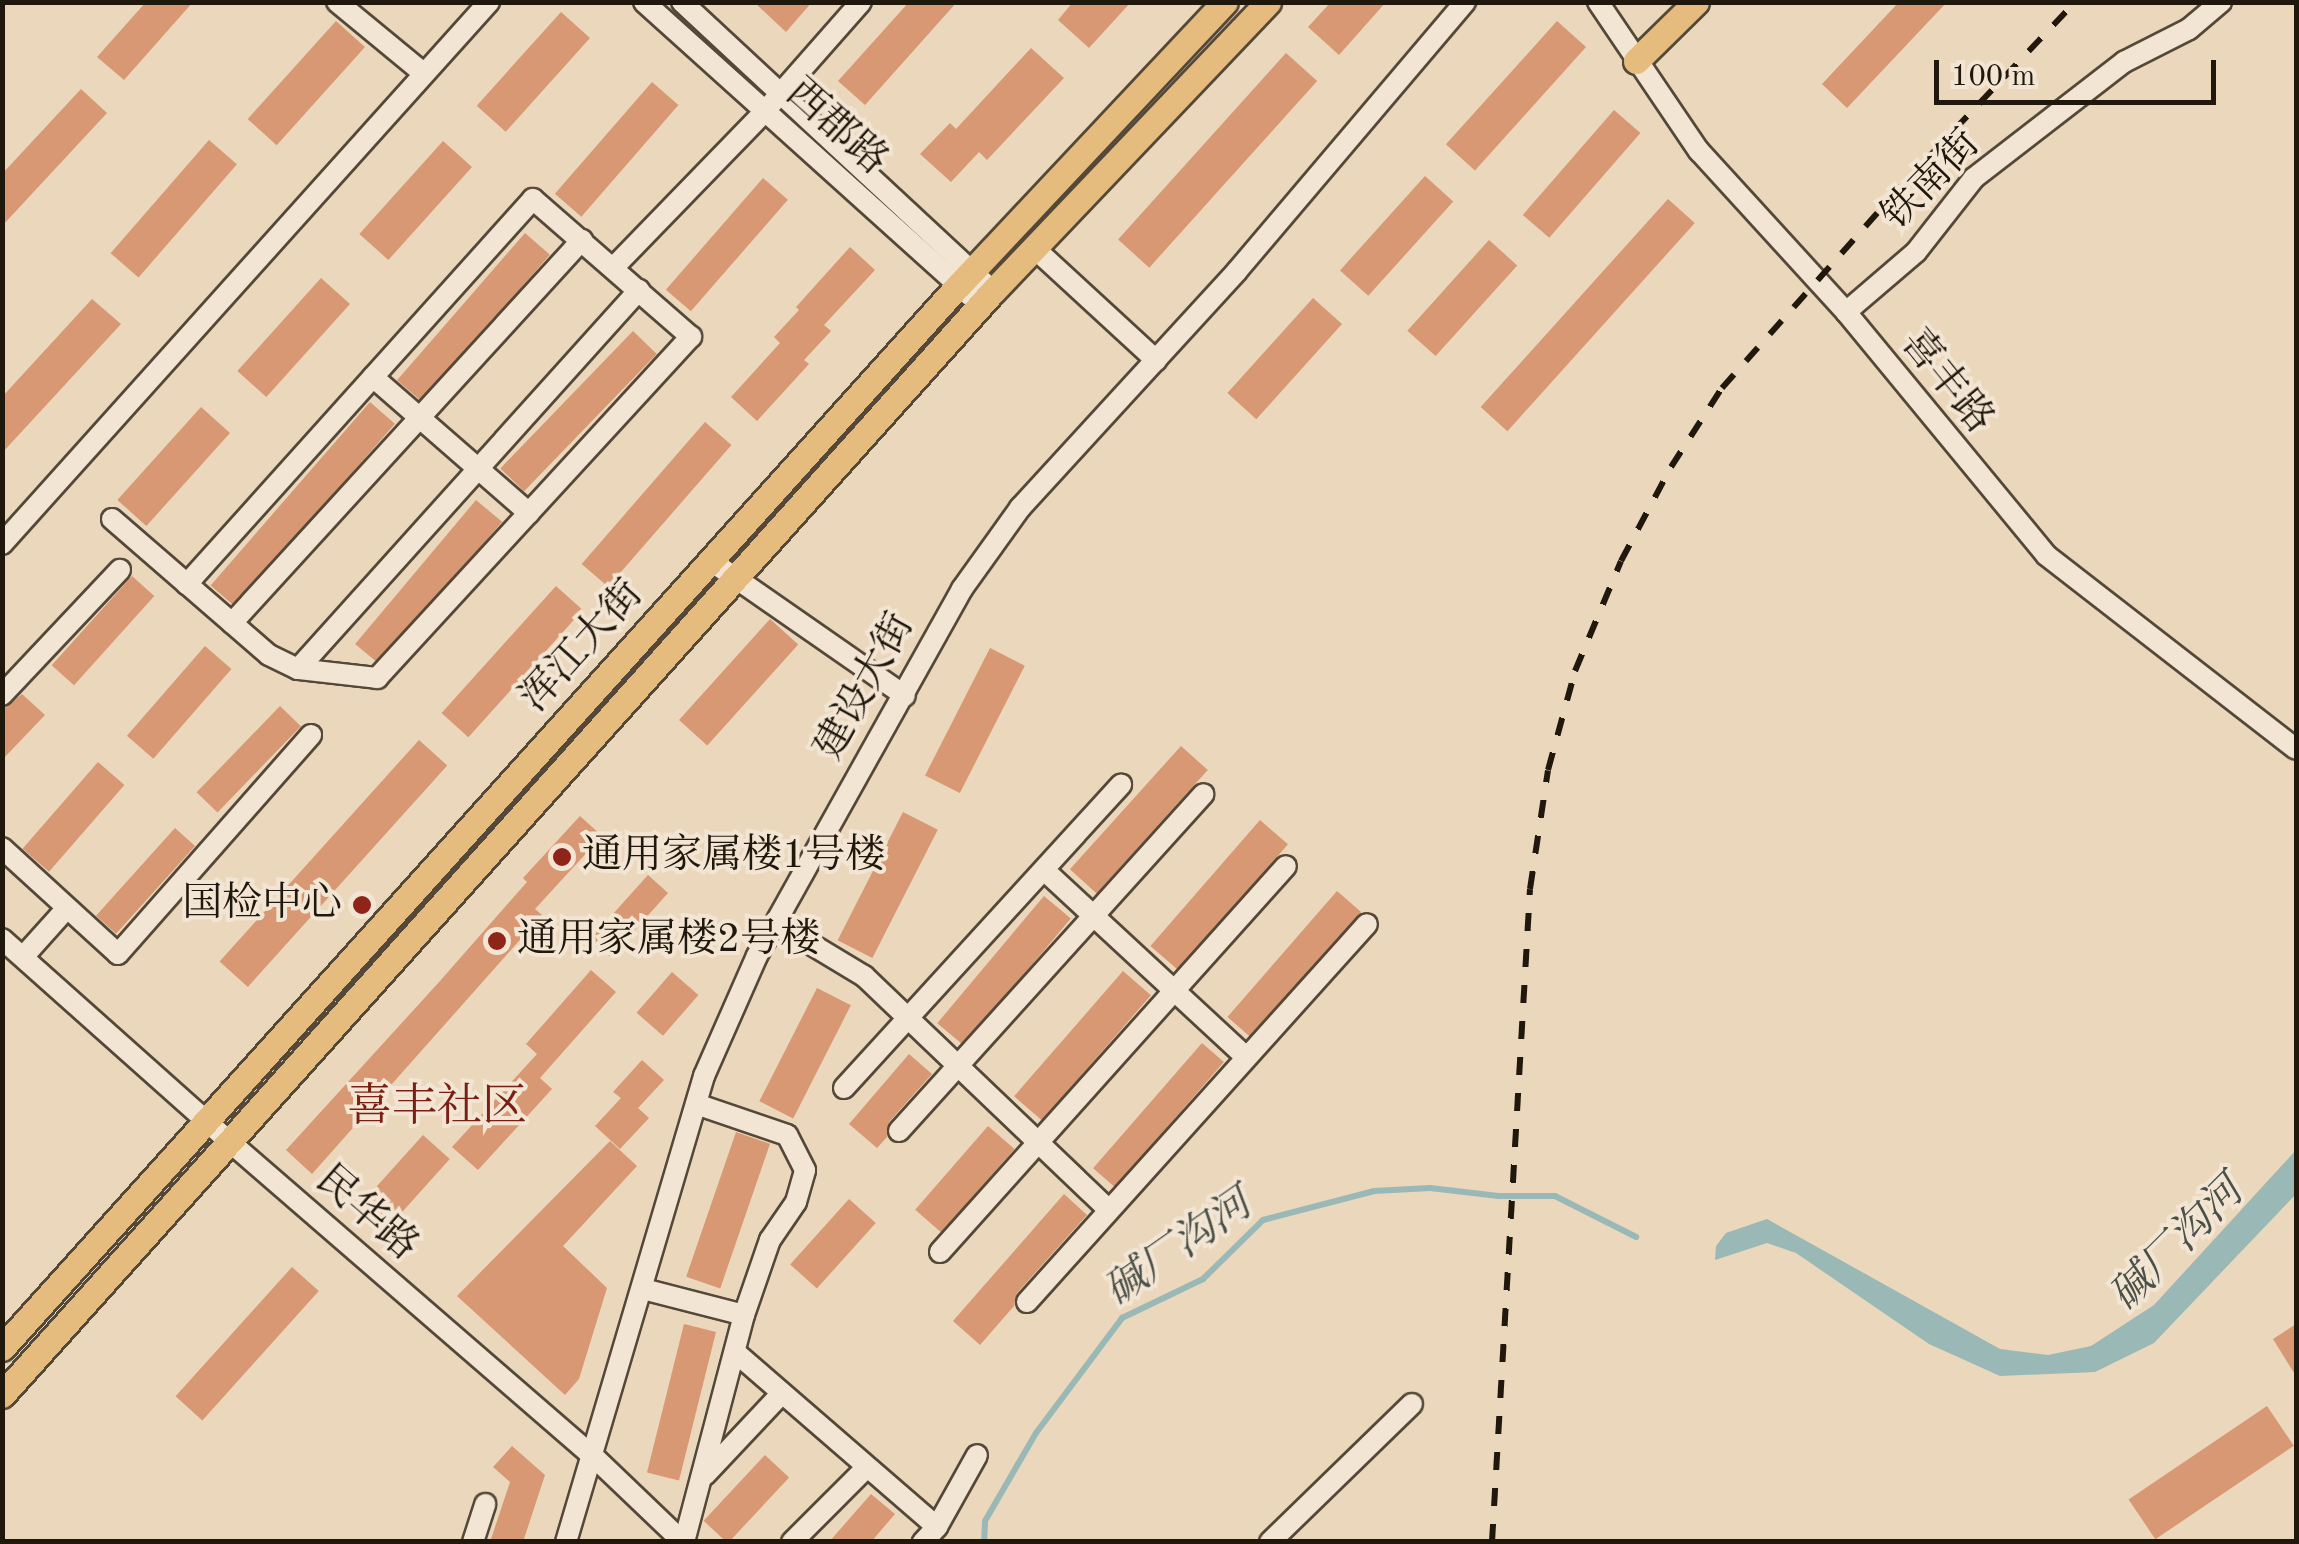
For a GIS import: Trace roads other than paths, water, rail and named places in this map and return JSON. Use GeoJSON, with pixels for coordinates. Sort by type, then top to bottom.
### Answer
{"type":"FeatureCollection","features":[{"type":"Feature","properties":{"kind":"main road","name":"浑江大街"},"geometry":{"type":"LineString","coordinates":[[2,1348],[965,278],[1225,2]]}},
{"type":"Feature","properties":{"kind":"main road"},"geometry":{"type":"LineString","coordinates":[[2,1395],[988,298],[1268,2]]}},
{"type":"Feature","properties":{"kind":"main road"},"geometry":{"type":"LineString","coordinates":[[1636,61],[1696,2]]}},
{"type":"Feature","properties":{"kind":"street"},"geometry":{"type":"LineString","coordinates":[[337,2],[422,72]]}},
{"type":"Feature","properties":{"kind":"street"},"geometry":{"type":"LineString","coordinates":[[2,544],[422,72],[489,2]]}},
{"type":"Feature","properties":{"kind":"street","name":"西郡路"},"geometry":{"type":"LineString","coordinates":[[644,2],[765,111],[988,298]]}},
{"type":"Feature","properties":{"kind":"street","name":"西郡路"},"geometry":{"type":"LineString","coordinates":[[682,2],[965,278]]}},
{"type":"Feature","properties":{"kind":"street"},"geometry":{"type":"LineString","coordinates":[[614,267],[765,111],[862,2]]}},
{"type":"Feature","properties":{"kind":"street","name":"建设大街"},"geometry":{"type":"LineString","coordinates":[[566,1542],[696,1104],[734,1007],[776,923],[906,696],[962,589],[1020,508],[1156,360],[1464,2]]}},
{"type":"Feature","properties":{"kind":"street","name":"喜丰路"},"geometry":{"type":"LineString","coordinates":[[1598,2],[1700,150],[1846,312],[2046,555],[2296,749]]}},
{"type":"Feature","properties":{"kind":"street","name":"铁南街"},"geometry":{"type":"LineString","coordinates":[[1846,312],[1916,252],[1974,178],[2124,62],[2188,29],[2221,2]]}},
{"type":"Feature","properties":{"kind":"street"},"geometry":{"type":"LineString","coordinates":[[112,519],[186,584],[232,622],[269,655],[298,669],[377,678],[691,337],[534,199],[186,584]]}},
{"type":"Feature","properties":{"kind":"street"},"geometry":{"type":"LineString","coordinates":[[232,622],[582,240]]}},
{"type":"Feature","properties":{"kind":"street"},"geometry":{"type":"LineString","coordinates":[[1034,248],[1156,360]]}},
{"type":"Feature","properties":{"kind":"street"},"geometry":{"type":"LineString","coordinates":[[298,669],[639,290]]}},
{"type":"Feature","properties":{"kind":"street"},"geometry":{"type":"LineString","coordinates":[[373,377],[529,512]]}},
{"type":"Feature","properties":{"kind":"street"},"geometry":{"type":"LineString","coordinates":[[711,561],[906,696]]}},
{"type":"Feature","properties":{"kind":"street"},"geometry":{"type":"LineString","coordinates":[[2,695],[120,570]]}},
{"type":"Feature","properties":{"kind":"street"},"geometry":{"type":"LineString","coordinates":[[2,848],[118,954],[311,736]]}},
{"type":"Feature","properties":{"kind":"street"},"geometry":{"type":"LineString","coordinates":[[844,1088],[1121,785]]}},
{"type":"Feature","properties":{"kind":"street"},"geometry":{"type":"LineString","coordinates":[[900,1131],[956,1064],[1203,794]]}},
{"type":"Feature","properties":{"kind":"street"},"geometry":{"type":"LineString","coordinates":[[940,1252],[1286,866]]}},
{"type":"Feature","properties":{"kind":"street"},"geometry":{"type":"LineString","coordinates":[[1044,870],[1246,1057]]}},
{"type":"Feature","properties":{"kind":"street"},"geometry":{"type":"LineString","coordinates":[[23,957],[68,908]]}},
{"type":"Feature","properties":{"kind":"street"},"geometry":{"type":"LineString","coordinates":[[776,923],[864,976],[1108,1209]]}},
{"type":"Feature","properties":{"kind":"street"},"geometry":{"type":"LineString","coordinates":[[1027,1302],[1367,924]]}},
{"type":"Feature","properties":{"kind":"street","name":"民华路"},"geometry":{"type":"LineString","coordinates":[[2,939],[594,1456],[684,1542]]}},
{"type":"Feature","properties":{"kind":"street"},"geometry":{"type":"LineString","coordinates":[[684,1542],[744,1315],[770,1240],[796,1202],[806,1170],[788,1135],[696,1104]]}},
{"type":"Feature","properties":{"kind":"street"},"geometry":{"type":"LineString","coordinates":[[643,1289],[744,1315]]}},
{"type":"Feature","properties":{"kind":"street"},"geometry":{"type":"LineString","coordinates":[[734,1352],[867,1466],[930,1534],[977,1455]]}},
{"type":"Feature","properties":{"kind":"street"},"geometry":{"type":"LineString","coordinates":[[703,1477],[782,1393]]}},
{"type":"Feature","properties":{"kind":"street"},"geometry":{"type":"LineString","coordinates":[[1270,1542],[1412,1404]]}},
{"type":"Feature","properties":{"kind":"street"},"geometry":{"type":"LineString","coordinates":[[792,1542],[867,1466]]}},
{"type":"Feature","properties":{"kind":"street"},"geometry":{"type":"LineString","coordinates":[[473,1542],[485,1504]]}},
{"type":"Feature","properties":{"kind":"water","name":"碱厂沟河"},"geometry":{"type":"Polygon","coordinates":[[[2296,1150],[2296,1194],[2154,1343],[2095,1372],[2000,1376],[1929,1344],[1796,1253],[1767,1243],[1715,1260],[1716,1246],[1726,1233],[1767,1219],[2000,1349],[2048,1355],[2091,1346],[2154,1305],[2296,1150]]]}},
{"type":"Feature","properties":{"kind":"waterway","name":"碱厂沟河"},"geometry":{"type":"LineString","coordinates":[[984,1542],[985,1521],[1036,1433],[1122,1318],[1203,1279],[1263,1220],[1374,1191],[1430,1188],[1499,1196],[1555,1196],[1636,1237]]}},
{"type":"Feature","properties":{"kind":"railway"},"geometry":{"type":"LineString","coordinates":[[1492,1542],[1530,889],[1548,770],[1575,671],[1621,561],[1671,467],[1722,388],[1905,182],[2075,2]]}},
{"type":"Feature","properties":{"kind":"place","name":"通用家属楼1号楼"},"geometry":{"type":"Point","coordinates":[562,857]}},
{"type":"Feature","properties":{"kind":"place","name":"国检中心"},"geometry":{"type":"Point","coordinates":[362,905]}},
{"type":"Feature","properties":{"kind":"place","name":"通用家属楼2号楼"},"geometry":{"type":"Point","coordinates":[497,941]}},
{"type":"Feature","properties":{"kind":"district","name":"喜丰社区"},"geometry":{"type":"Point","coordinates":[437,1109]}}]}
